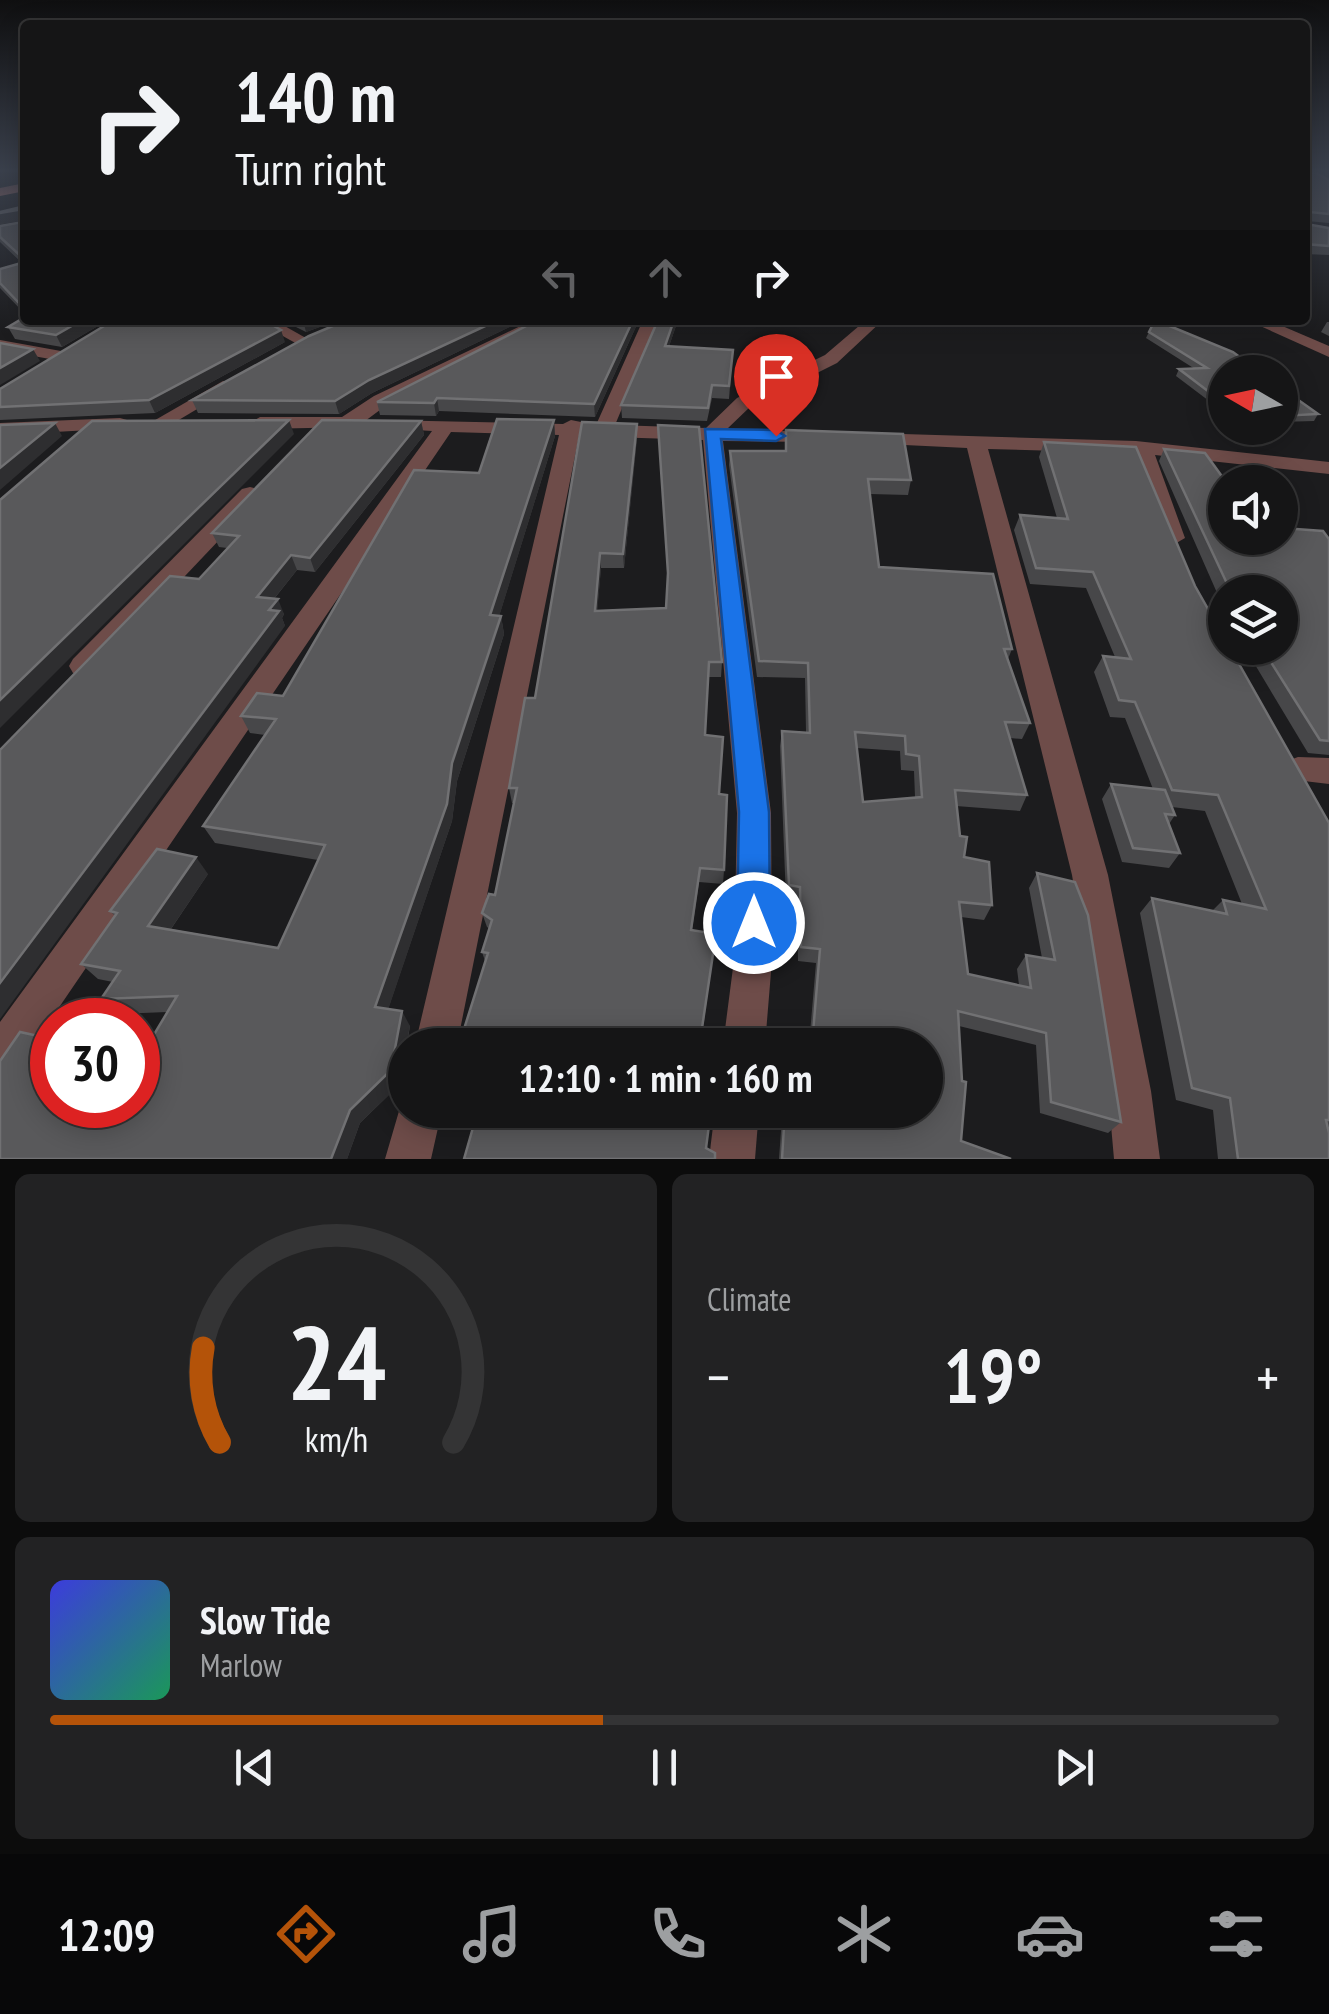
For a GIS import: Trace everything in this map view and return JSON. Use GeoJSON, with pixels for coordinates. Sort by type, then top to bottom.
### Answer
{"type":"FeatureCollection","features":[{"type":"Feature","properties":{"kind":"street"},"geometry":{"type":"LineString","coordinates":[[274,325],[312,340],[278,357]]}},
{"type":"Feature","properties":{"kind":"street"},"geometry":{"type":"LineString","coordinates":[[294,450],[334,423],[536,325]]}},
{"type":"Feature","properties":{"kind":"street"},"geometry":{"type":"LineString","coordinates":[[604,428],[650,325]]}},
{"type":"Feature","properties":{"kind":"street"},"geometry":{"type":"LineString","coordinates":[[712,433],[744,402],[831,359],[869,325]]}},
{"type":"Feature","properties":{"kind":"street"},"geometry":{"type":"LineString","coordinates":[[1267,325],[1329,352]]}},
{"type":"Feature","properties":{"kind":"street"},"geometry":{"type":"LineString","coordinates":[[0,331],[18,326]]}},
{"type":"Feature","properties":{"kind":"street"},"geometry":{"type":"LineString","coordinates":[[0,344],[69,352],[38,371]]}},
{"type":"Feature","properties":{"kind":"street"},"geometry":{"type":"LineString","coordinates":[[160,423],[239,377]]}},
{"type":"Feature","properties":{"kind":"street"},"geometry":{"type":"LineString","coordinates":[[0,429],[196,423]]}},
{"type":"Feature","properties":{"kind":"street"},"geometry":{"type":"LineString","coordinates":[[232,423],[571,426],[975,439],[1136,447],[1329,468]]}},
{"type":"Feature","properties":{"kind":"street"},"geometry":{"type":"LineString","coordinates":[[0,1057],[446,425]]}},
{"type":"Feature","properties":{"kind":"street"},"geometry":{"type":"LineString","coordinates":[[66,448],[92,426]]}},
{"type":"Feature","properties":{"kind":"street"},"geometry":{"type":"LineString","coordinates":[[440,1028],[571,426]]}},
{"type":"Feature","properties":{"kind":"street"},"geometry":{"type":"LineString","coordinates":[[712,433],[754,812],[753,960],[746,1028]]}},
{"type":"Feature","properties":{"kind":"street"},"geometry":{"type":"LineString","coordinates":[[975,439],[1037,675],[1060,739],[1108,960],[1137,1159]]}},
{"type":"Feature","properties":{"kind":"street"},"geometry":{"type":"LineString","coordinates":[[1136,447],[1149,460],[1184,565]]}},
{"type":"Feature","properties":{"kind":"street"},"geometry":{"type":"LineString","coordinates":[[1305,466],[1329,489]]}},
{"type":"Feature","properties":{"kind":"street"},"geometry":{"type":"LineString","coordinates":[[69,681],[268,477]]}},
{"type":"Feature","properties":{"kind":"street"},"geometry":{"type":"LineString","coordinates":[[1280,740],[1314,780]]}},
{"type":"Feature","properties":{"kind":"street"},"geometry":{"type":"LineString","coordinates":[[408,1159],[416,1128]]}},
{"type":"Feature","properties":{"kind":"street"},"geometry":{"type":"LineString","coordinates":[[732,1159],[735,1128]]}},
{"type":"Feature","properties":{"kind":"building"},"geometry":{"type":"Polygon","coordinates":[[[0,226],[20,226],[20,255],[0,237],[0,226]]]}},
{"type":"Feature","properties":{"kind":"building"},"geometry":{"type":"Polygon","coordinates":[[[1310,226],[1329,228],[1329,246],[1310,244],[1310,226]]]}},
{"type":"Feature","properties":{"kind":"building"},"geometry":{"type":"Polygon","coordinates":[[[20,263],[20,304],[0,283],[0,269],[20,263]]]}},
{"type":"Feature","properties":{"kind":"building"},"geometry":{"type":"Polygon","coordinates":[[[20,320],[20,325],[73,325],[56,335],[8,327],[20,320]]]}},
{"type":"Feature","properties":{"kind":"building"},"geometry":{"type":"Polygon","coordinates":[[[106,325],[272,325],[281,330],[149,400],[0,407],[0,389],[106,325]]]}},
{"type":"Feature","properties":{"kind":"building"},"geometry":{"type":"Polygon","coordinates":[[[335,325],[487,325],[369,380],[335,401],[192,400],[335,325]]]}},
{"type":"Feature","properties":{"kind":"building"},"geometry":{"type":"Polygon","coordinates":[[[528,325],[631,325],[594,404],[437,398],[434,403],[377,402],[528,325]]]}},
{"type":"Feature","properties":{"kind":"building"},"geometry":{"type":"Polygon","coordinates":[[[656,325],[672,325],[665,346],[733,350],[729,386],[712,385],[708,408],[621,405],[656,325]]]}},
{"type":"Feature","properties":{"kind":"building"},"geometry":{"type":"Polygon","coordinates":[[[1152,325],[1167,325],[1237,355],[1208,355],[1208,391],[1179,369],[1207,368],[1149,332],[1152,325]]]}},
{"type":"Feature","properties":{"kind":"building"},"geometry":{"type":"Polygon","coordinates":[[[0,343],[33,349],[0,368],[0,343]]]}},
{"type":"Feature","properties":{"kind":"building"},"geometry":{"type":"Polygon","coordinates":[[[1298,400],[1318,414],[1298,415],[1298,400]]]}},
{"type":"Feature","properties":{"kind":"building"},"geometry":{"type":"Polygon","coordinates":[[[497,419],[554,420],[490,615],[501,616],[452,763],[447,804],[375,1007],[402,1011],[399,1028],[388,1028],[388,1071],[350,1110],[331,1159],[0,1159],[0,1061],[20,1032],[30,1034],[30,1128],[160,1128],[160,1024],[177,996],[102,998],[120,971],[81,964],[117,913],[110,911],[157,849],[196,857],[148,926],[278,948],[325,845],[203,826],[276,719],[241,716],[257,693],[283,696],[414,470],[479,473],[497,419]]]}},
{"type":"Feature","properties":{"kind":"building"},"geometry":{"type":"Polygon","coordinates":[[[289,420],[0,700],[0,500],[92,421],[289,420]]]}},
{"type":"Feature","properties":{"kind":"building"},"geometry":{"type":"Polygon","coordinates":[[[322,420],[421,421],[310,558],[291,555],[257,597],[278,599],[269,610],[279,611],[0,983],[0,750],[170,576],[199,579],[239,536],[212,533],[322,420]]]}},
{"type":"Feature","properties":{"kind":"building"},"geometry":{"type":"Polygon","coordinates":[[[582,422],[637,424],[623,554],[600,553],[595,611],[666,608],[668,573],[658,425],[699,427],[722,662],[709,662],[705,735],[723,737],[719,794],[727,795],[724,870],[700,868],[691,930],[716,934],[702,1028],[464,1028],[488,953],[482,952],[492,920],[482,913],[489,894],[495,895],[517,788],[509,788],[525,698],[535,698],[582,422]]]}},
{"type":"Feature","properties":{"kind":"building"},"geometry":{"type":"Polygon","coordinates":[[[55,423],[0,468],[0,425],[55,423]]]}},
{"type":"Feature","properties":{"kind":"building"},"geometry":{"type":"Polygon","coordinates":[[[786,430],[903,434],[911,480],[868,479],[879,567],[993,574],[1012,649],[1004,649],[1030,723],[1005,722],[1027,795],[955,790],[960,836],[967,837],[964,857],[989,862],[992,905],[959,902],[968,974],[1031,988],[1026,955],[1055,960],[1037,873],[1075,882],[1088,915],[1121,1122],[1051,1102],[1046,1033],[958,1011],[962,1081],[966,1082],[961,1141],[1011,1159],[782,1159],[784,1128],[943,1128],[943,1028],[813,1028],[820,949],[801,947],[800,887],[789,885],[782,731],[810,733],[808,663],[759,661],[730,451],[786,451],[786,430]],[[855,732],[863,802],[922,797],[919,756],[906,754],[905,736],[855,732]]]}},
{"type":"Feature","properties":{"kind":"building"},"geometry":{"type":"Polygon","coordinates":[[[1044,442],[1136,447],[1208,609],[1208,665],[1240,665],[1329,823],[1329,1159],[1238,1159],[1230,1098],[1192,1088],[1152,898],[1227,914],[1223,900],[1266,909],[1218,795],[1172,790],[1135,702],[1119,700],[1103,656],[1131,659],[1093,572],[1036,568],[1020,515],[1068,519],[1044,442]]]}},
{"type":"Feature","properties":{"kind":"building"},"geometry":{"type":"Polygon","coordinates":[[[1164,449],[1205,453],[1214,465],[1208,465],[1208,543],[1164,449]]]}},
{"type":"Feature","properties":{"kind":"building"},"geometry":{"type":"Polygon","coordinates":[[[1298,529],[1323,531],[1329,539],[1329,741],[1320,740],[1273,665],[1298,665],[1298,575],[1223,575],[1214,555],[1298,555],[1298,529]]]}},
{"type":"Feature","properties":{"kind":"building"},"geometry":{"type":"Polygon","coordinates":[[[1111,784],[1165,790],[1175,815],[1165,814],[1180,853],[1133,848],[1111,784]]]}},
{"type":"Feature","properties":{"kind":"building"},"geometry":{"type":"Polygon","coordinates":[[[473,1128],[709,1128],[706,1148],[715,1153],[715,1159],[464,1159],[473,1128]]]}},
{"type":"Feature","properties":{"kind":"route"},"geometry":{"type":"LineString","coordinates":[[754,923],[754,812],[712,433],[776,436]]}}]}
